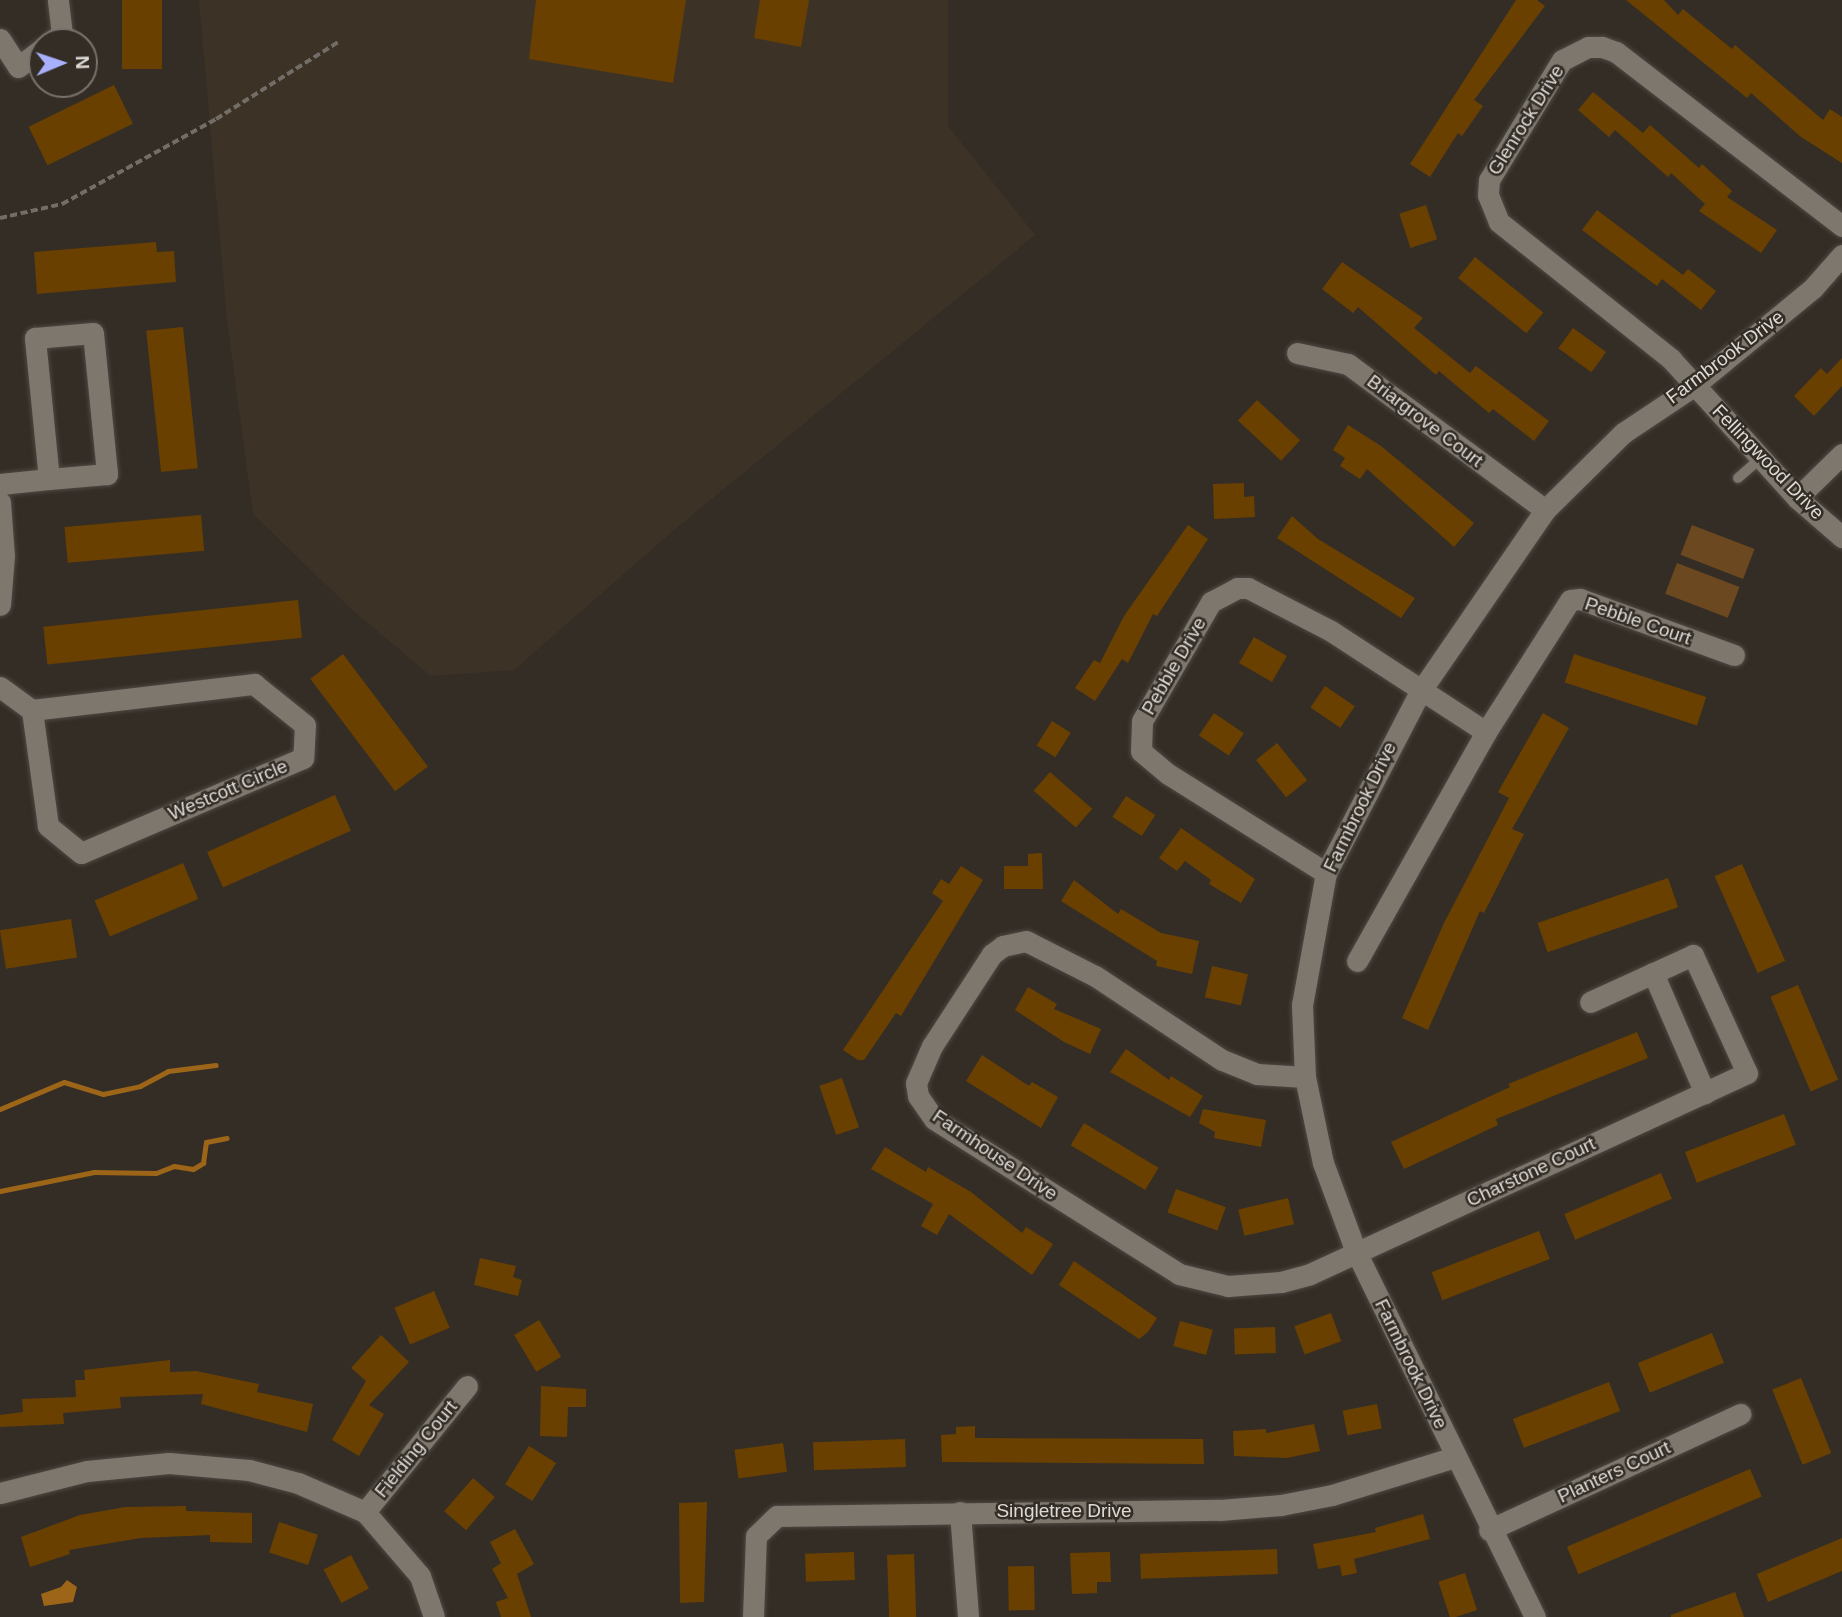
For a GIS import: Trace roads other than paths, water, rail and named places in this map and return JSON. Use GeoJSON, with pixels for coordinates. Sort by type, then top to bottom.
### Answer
{"type":"FeatureCollection","features":[{"type":"Feature","properties":{"kind":"street"},"geometry":{"type":"LineString","coordinates":[[58,0],[61,28]]}},
{"type":"Feature","properties":{"kind":"street"},"geometry":{"type":"LineString","coordinates":[[0,39],[18,67],[28,60]]}},
{"type":"Feature","properties":{"kind":"street","name":"Glenrock Drive"},"geometry":{"type":"LineString","coordinates":[[1695,385],[1671,359],[1509,232],[1491,209],[1488,195],[1493,166],[1562,60],[1588,47],[1616,52],[1842,226]]}},
{"type":"Feature","properties":{"kind":"street","name":"Farmbrook Drive"},"geometry":{"type":"LineString","coordinates":[[1535,1617],[1489,1530],[1356,1252],[1333,1198],[1312,1123],[1305,1077],[1302,1005],[1326,873],[1420,692],[1545,510],[1623,433],[1695,385],[1813,289],[1842,255]]}},
{"type":"Feature","properties":{"kind":"street"},"geometry":{"type":"LineString","coordinates":[[0,484],[107,474],[93,332],[35,338],[49,479]]}},
{"type":"Feature","properties":{"kind":"street","name":"Briargrove Court"},"geometry":{"type":"LineString","coordinates":[[1297,353],[1348,364],[1545,510]]}},
{"type":"Feature","properties":{"kind":"street","name":"Fellingwood Drive"},"geometry":{"type":"LineString","coordinates":[[1695,385],[1797,498],[1842,537]]}},
{"type":"Feature","properties":{"kind":"street"},"geometry":{"type":"LineString","coordinates":[[1797,498],[1842,454]]}},
{"type":"Feature","properties":{"kind":"street"},"geometry":{"type":"LineString","coordinates":[[0,502],[4,556],[0,605]]}},
{"type":"Feature","properties":{"kind":"street","name":"Pebble Drive"},"geometry":{"type":"LineString","coordinates":[[1326,873],[1168,774],[1141,751],[1142,721],[1211,602],[1237,588],[1248,588],[1331,631],[1420,692]]}},
{"type":"Feature","properties":{"kind":"street","name":"Pebble Court"},"geometry":{"type":"LineString","coordinates":[[1357,961],[1486,732],[1570,600],[1580,599],[1734,655]]}},
{"type":"Feature","properties":{"kind":"street","name":"Westcott Circle"},"geometry":{"type":"LineString","coordinates":[[254,684],[304,724],[303,758],[81,853],[48,826],[32,710],[254,684]]}},
{"type":"Feature","properties":{"kind":"street"},"geometry":{"type":"LineString","coordinates":[[0,687],[32,710]]}},
{"type":"Feature","properties":{"kind":"street"},"geometry":{"type":"LineString","coordinates":[[1420,692],[1486,732]]}},
{"type":"Feature","properties":{"kind":"street","name":"Farmhouse Drive"},"geometry":{"type":"LineString","coordinates":[[1305,1077],[1257,1074],[1222,1060],[1095,976],[1026,941],[1003,946],[992,954],[932,1046],[916,1083],[918,1096],[934,1119],[1180,1274],[1228,1286],[1281,1282],[1356,1252]]}},
{"type":"Feature","properties":{"kind":"street","name":"Charstone Court"},"geometry":{"type":"LineString","coordinates":[[1356,1252],[1747,1073],[1693,955],[1590,1002]]}},
{"type":"Feature","properties":{"kind":"street"},"geometry":{"type":"LineString","coordinates":[[1653,973],[1705,1093]]}},
{"type":"Feature","properties":{"kind":"street","name":"Fielding Court"},"geometry":{"type":"LineString","coordinates":[[365,1511],[467,1386]]}},
{"type":"Feature","properties":{"kind":"street","name":"Planters Court"},"geometry":{"type":"LineString","coordinates":[[1489,1530],[1740,1413]]}},
{"type":"Feature","properties":{"kind":"street","name":"Singletree Drive"},"geometry":{"type":"LineString","coordinates":[[753,1617],[756,1536],[777,1516],[1281,1505],[1332,1495],[1455,1457]]}},
{"type":"Feature","properties":{"kind":"street"},"geometry":{"type":"LineString","coordinates":[[0,1493],[121,1466],[205,1464],[298,1483],[365,1511],[420,1576],[434,1617]]}},
{"type":"Feature","properties":{"kind":"street"},"geometry":{"type":"LineString","coordinates":[[960,1512],[968,1617]]}},
{"type":"Feature","properties":{"kind":"lane"},"geometry":{"type":"LineString","coordinates":[[1738,478],[1761,458]]}},
{"type":"Feature","properties":{"kind":"waterway"},"geometry":{"type":"LineString","coordinates":[[0,1109],[64,1082],[103,1094],[140,1086],[168,1071],[216,1065]]}},
{"type":"Feature","properties":{"kind":"waterway"},"geometry":{"type":"LineString","coordinates":[[0,1191],[94,1172],[156,1173],[174,1166],[193,1169],[203,1163],[206,1142],[227,1138]]}}]}
